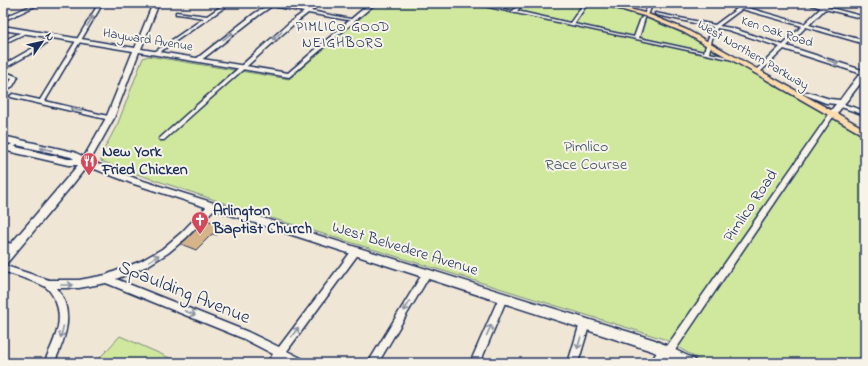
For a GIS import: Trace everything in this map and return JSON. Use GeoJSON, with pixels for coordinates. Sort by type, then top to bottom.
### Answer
{"type":"FeatureCollection","features":[{"type":"Feature","properties":{"kind":"main road"},"geometry":{"type":"LineString","coordinates":[[3,260],[56,200],[85,162],[110,118],[156,3]]}},
{"type":"Feature","properties":{"kind":"main road"},"geometry":{"type":"LineString","coordinates":[[353,20],[373,3]]}},
{"type":"Feature","properties":{"kind":"main road","name":"West Northern Parkway"},"geometry":{"type":"LineString","coordinates":[[601,3],[646,15],[657,14],[682,24],[759,70],[838,108],[865,133]]}},
{"type":"Feature","properties":{"kind":"main road","name":"West Northern Parkway"},"geometry":{"type":"LineString","coordinates":[[617,3],[676,26],[709,41],[736,60],[838,108],[865,126]]}},
{"type":"Feature","properties":{"kind":"main road","name":"Hayward Avenue"},"geometry":{"type":"LineString","coordinates":[[3,28],[289,75],[353,20]]}},
{"type":"Feature","properties":{"kind":"main road","name":"Pimlico Road"},"geometry":{"type":"LineString","coordinates":[[838,108],[864,75]]}},
{"type":"Feature","properties":{"kind":"main road","name":"West Belvedere Avenue"},"geometry":{"type":"LineString","coordinates":[[3,139],[74,155],[85,162],[134,181],[667,350],[690,363]]}},
{"type":"Feature","properties":{"kind":"main road","name":"West Belvedere Avenue"},"geometry":{"type":"LineString","coordinates":[[5,150],[68,162],[85,162]]}},
{"type":"Feature","properties":{"kind":"street"},"geometry":{"type":"LineString","coordinates":[[3,20],[40,3]]}},
{"type":"Feature","properties":{"kind":"street"},"geometry":{"type":"LineString","coordinates":[[42,102],[101,3]]}},
{"type":"Feature","properties":{"kind":"street"},"geometry":{"type":"LineString","coordinates":[[156,3],[165,3]]}},
{"type":"Feature","properties":{"kind":"street"},"geometry":{"type":"LineString","coordinates":[[155,53],[228,3]]}},
{"type":"Feature","properties":{"kind":"street"},"geometry":{"type":"LineString","coordinates":[[262,3],[353,20]]}},
{"type":"Feature","properties":{"kind":"street"},"geometry":{"type":"LineString","coordinates":[[162,139],[295,20],[319,3]]}},
{"type":"Feature","properties":{"kind":"street"},"geometry":{"type":"LineString","coordinates":[[472,3],[736,60]]}},
{"type":"Feature","properties":{"kind":"street"},"geometry":{"type":"LineString","coordinates":[[514,12],[522,3]]}},
{"type":"Feature","properties":{"kind":"street"},"geometry":{"type":"LineString","coordinates":[[572,24],[586,3]]}},
{"type":"Feature","properties":{"kind":"street"},"geometry":{"type":"LineString","coordinates":[[636,38],[652,3]]}},
{"type":"Feature","properties":{"kind":"street"},"geometry":{"type":"LineString","coordinates":[[721,3],[741,7],[865,43]]}},
{"type":"Feature","properties":{"kind":"street"},"geometry":{"type":"LineString","coordinates":[[706,53],[709,41],[716,26],[746,3]]}},
{"type":"Feature","properties":{"kind":"street"},"geometry":{"type":"LineString","coordinates":[[808,3],[865,18]]}},
{"type":"Feature","properties":{"kind":"street"},"geometry":{"type":"LineString","coordinates":[[759,70],[829,3]]}},
{"type":"Feature","properties":{"kind":"street"},"geometry":{"type":"LineString","coordinates":[[198,60],[273,4]]}},
{"type":"Feature","properties":{"kind":"street"},"geometry":{"type":"LineString","coordinates":[[178,13],[208,17]]}},
{"type":"Feature","properties":{"kind":"street","name":"Ken Oak Road"},"geometry":{"type":"LineString","coordinates":[[657,14],[716,26],[784,46],[864,75]]}},
{"type":"Feature","properties":{"kind":"street"},"geometry":{"type":"LineString","coordinates":[[3,43],[26,32]]}},
{"type":"Feature","properties":{"kind":"street"},"geometry":{"type":"LineString","coordinates":[[3,67],[31,52],[53,36]]}},
{"type":"Feature","properties":{"kind":"street"},"geometry":{"type":"LineString","coordinates":[[3,73],[15,76],[11,85],[3,90]]}},
{"type":"Feature","properties":{"kind":"street"},"geometry":{"type":"LineString","coordinates":[[13,96],[110,118]]}},
{"type":"Feature","properties":{"kind":"street"},"geometry":{"type":"LineString","coordinates":[[838,108],[865,113]]}},
{"type":"Feature","properties":{"kind":"street","name":"Pimlico Road"},"geometry":{"type":"LineString","coordinates":[[655,363],[667,350],[838,108]]}},
{"type":"Feature","properties":{"kind":"street"},"geometry":{"type":"LineString","coordinates":[[5,150],[18,142]]}},
{"type":"Feature","properties":{"kind":"street"},"geometry":{"type":"LineString","coordinates":[[106,279],[140,266],[164,251],[182,236],[212,206]]}},
{"type":"Feature","properties":{"kind":"street"},"geometry":{"type":"LineString","coordinates":[[3,244],[14,248]]}},
{"type":"Feature","properties":{"kind":"street"},"geometry":{"type":"LineString","coordinates":[[272,363],[356,251]]}},
{"type":"Feature","properties":{"kind":"street","name":"Spaulding Avenue"},"geometry":{"type":"LineString","coordinates":[[3,268],[49,284],[79,284],[106,279],[245,335],[302,363]]}},
{"type":"Feature","properties":{"kind":"street"},"geometry":{"type":"LineString","coordinates":[[373,363],[427,273]]}},
{"type":"Feature","properties":{"kind":"street"},"geometry":{"type":"LineString","coordinates":[[49,284],[61,301],[64,309],[64,320],[57,348],[50,363]]}},
{"type":"Feature","properties":{"kind":"street"},"geometry":{"type":"LineString","coordinates":[[475,363],[504,298]]}},
{"type":"Feature","properties":{"kind":"street"},"geometry":{"type":"LineString","coordinates":[[573,363],[584,323]]}},
{"type":"Feature","properties":{"kind":"green space","name":"Pimlico Race Course"},"geometry":{"type":"Polygon","coordinates":[[[376,3],[590,3],[632,13],[663,24],[688,36],[865,137],[865,363],[705,363],[664,339],[236,207],[101,161],[101,155],[118,123],[143,58],[148,56],[289,79],[376,3]]]}},
{"type":"Feature","properties":{"kind":"green space"},"geometry":{"type":"Polygon","coordinates":[[[120,336],[181,363],[95,363],[120,336]]]}},
{"type":"Feature","properties":{"kind":"building","name":"Arlington Baptist Church"},"geometry":{"type":"Polygon","coordinates":[[[206,220],[226,226],[217,235],[212,234],[196,250],[181,244],[206,220]]]}},
{"type":"Feature","properties":{"kind":"place","name":"New York Fried Chicken"},"geometry":{"type":"Point","coordinates":[89,176]}},
{"type":"Feature","properties":{"kind":"place","name":"Arlington Baptist Church"},"geometry":{"type":"Point","coordinates":[200,235]}},
{"type":"Feature","properties":{"kind":"district","name":"PIMLICO GOOD NEIGHBORS"},"geometry":{"type":"Point","coordinates":[343,36]}}]}
